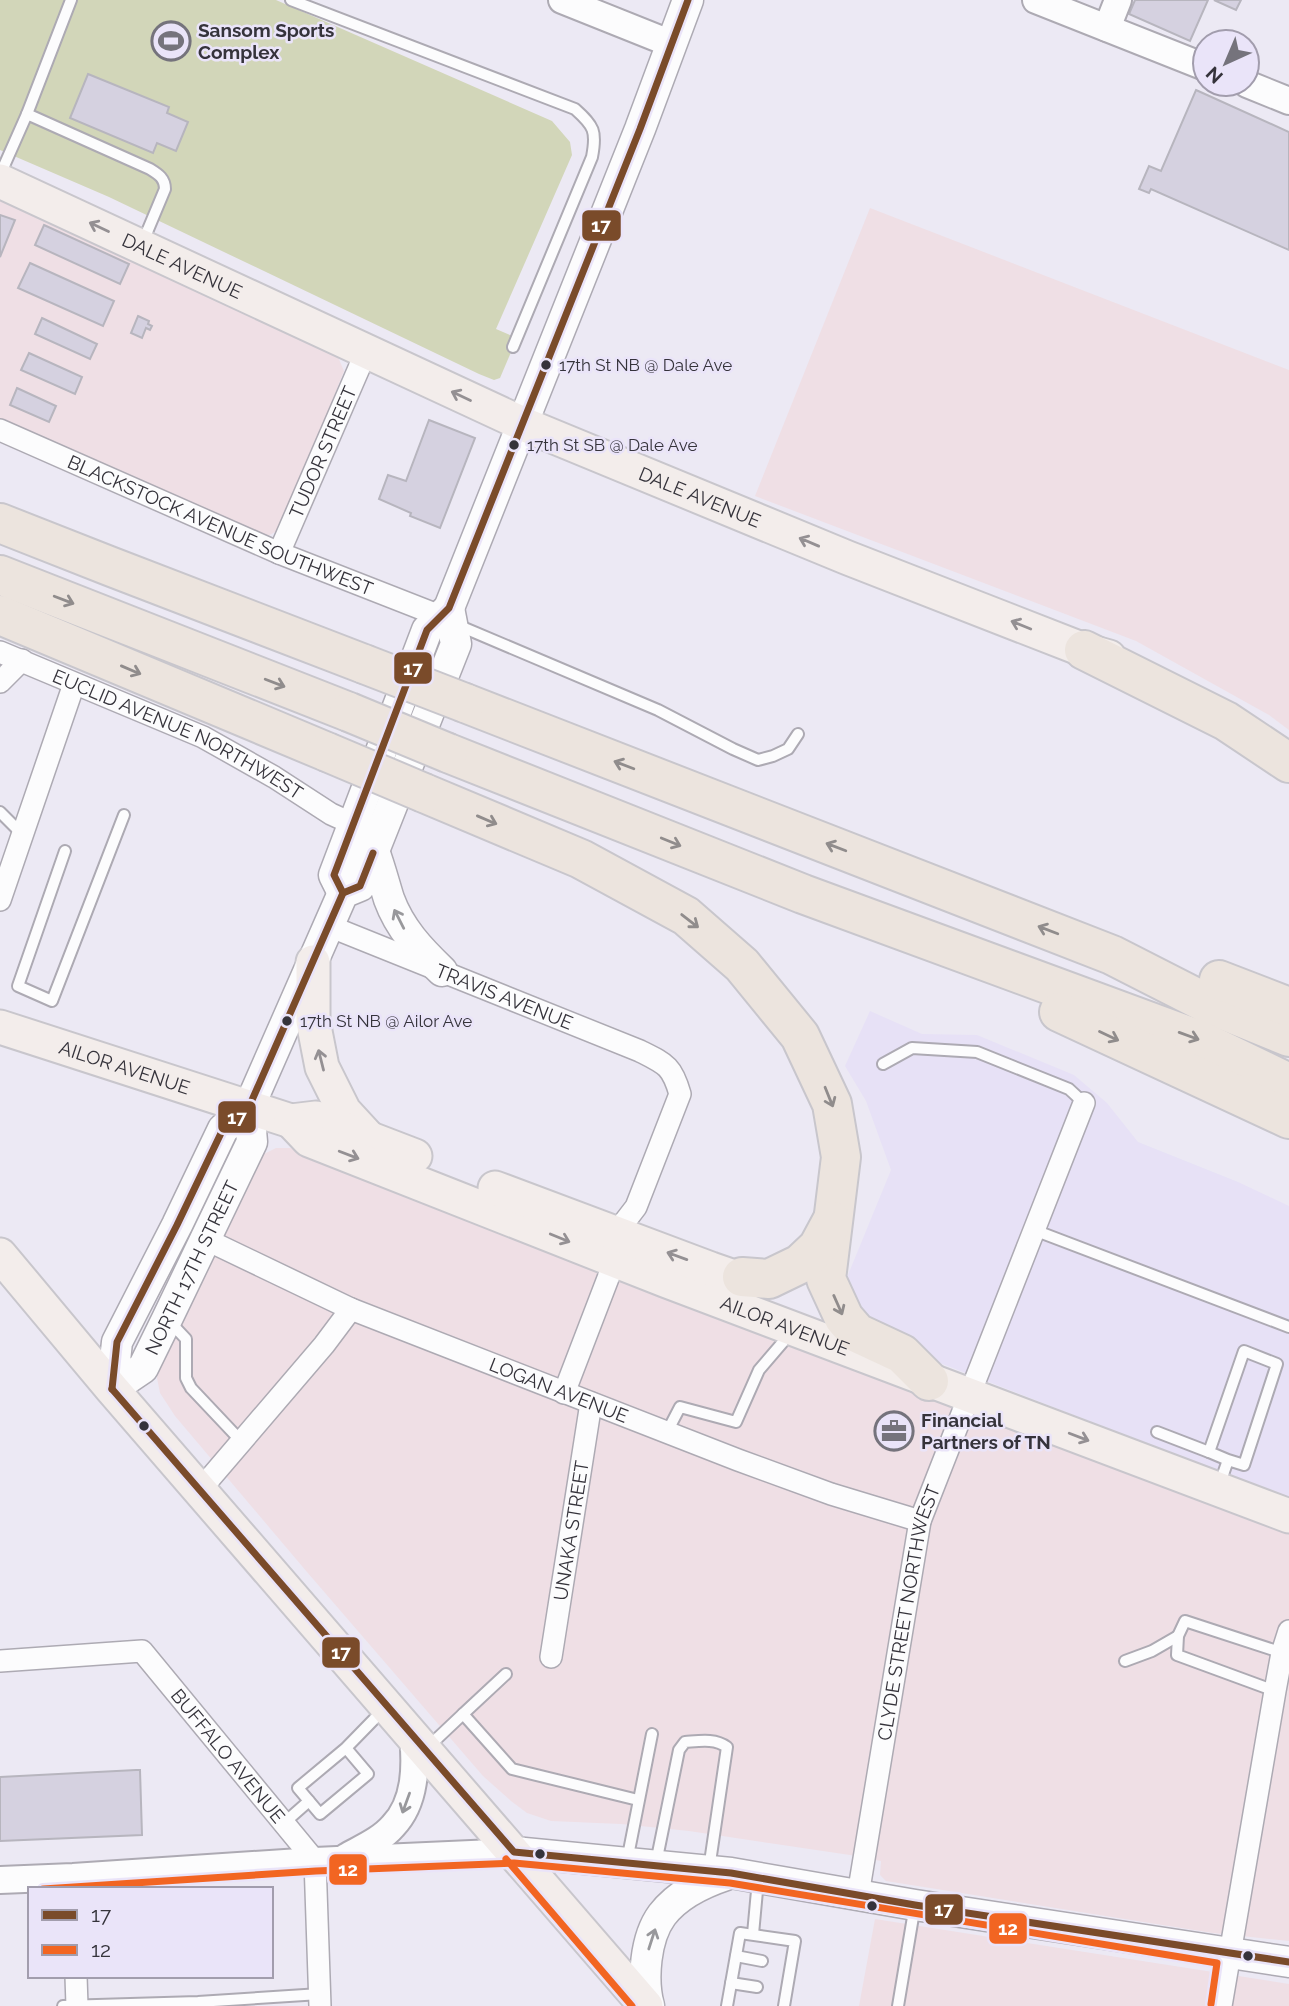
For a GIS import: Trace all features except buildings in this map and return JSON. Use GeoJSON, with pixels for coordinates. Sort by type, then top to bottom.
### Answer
{"type":"FeatureCollection","features":[{"type":"Feature","properties":{"kind":"highway"},"geometry":{"type":"LineString","coordinates":[[0,502],[231,614]]}},
{"type":"Feature","properties":{"kind":"highway"},"geometry":{"type":"LineString","coordinates":[[0,523],[1112,955],[1208,1003],[1289,1037]]}},
{"type":"Feature","properties":{"kind":"highway"},"geometry":{"type":"LineString","coordinates":[[0,575],[803,894],[1202,1041],[1289,1083]]}},
{"type":"Feature","properties":{"kind":"highway"},"geometry":{"type":"LineString","coordinates":[[0,615],[581,859],[686,916],[742,965],[800,1036],[832,1104],[841,1157],[827,1279],[844,1318],[857,1333],[902,1354],[929,1381]]}},
{"type":"Feature","properties":{"kind":"highway"},"geometry":{"type":"LineString","coordinates":[[1084,650],[1226,721],[1289,763]]}},
{"type":"Feature","properties":{"kind":"highway"},"geometry":{"type":"LineString","coordinates":[[803,894],[1289,1119]]}},
{"type":"Feature","properties":{"kind":"highway"},"geometry":{"type":"LineString","coordinates":[[1112,955],[1209,976],[1289,1007]]}},
{"type":"Feature","properties":{"kind":"highway"},"geometry":{"type":"LineString","coordinates":[[742,1277],[769,1279],[800,1264],[818,1248],[835,1216]]}},
{"type":"Feature","properties":{"kind":"main road","name":"NORTH 17TH STREET"},"geometry":{"type":"LineString","coordinates":[[343,893],[334,875],[427,630],[447,615],[640,129],[688,0]]}},
{"type":"Feature","properties":{"kind":"main road","name":"DALE AVENUE"},"geometry":{"type":"LineString","coordinates":[[0,181],[523,424],[848,558],[1084,650],[1140,665],[1207,696],[1289,746]]}},
{"type":"Feature","properties":{"kind":"main road","name":"NORTH 17TH STREET"},"geometry":{"type":"LineString","coordinates":[[112,1389],[117,1342],[223,1129],[249,1108],[343,893],[360,886],[456,644],[447,615]]}},
{"type":"Feature","properties":{"kind":"main road"},"geometry":{"type":"LineString","coordinates":[[374,850],[390,900],[402,926],[419,949],[442,971]]}},
{"type":"Feature","properties":{"kind":"main road"},"geometry":{"type":"LineString","coordinates":[[313,962],[313,1021],[322,1067],[344,1111],[368,1138]]}},
{"type":"Feature","properties":{"kind":"main road","name":"AILOR AVENUE"},"geometry":{"type":"LineString","coordinates":[[0,1027],[291,1121],[316,1118],[368,1138],[615,1247],[789,1328],[970,1395],[1168,1453],[1223,1474],[1289,1516]]}},
{"type":"Feature","properties":{"kind":"main road","name":"NORTH 17TH STREET"},"geometry":{"type":"LineString","coordinates":[[112,1389],[143,1368],[167,1319],[252,1142],[249,1108]]}},
{"type":"Feature","properties":{"kind":"main road","name":"AILOR AVENUE"},"geometry":{"type":"LineString","coordinates":[[291,1121],[309,1140],[615,1247],[742,1277]]}},
{"type":"Feature","properties":{"kind":"main road"},"geometry":{"type":"LineString","coordinates":[[0,1255],[112,1389],[648,2006]]}},
{"type":"Feature","properties":{"kind":"main road"},"geometry":{"type":"LineString","coordinates":[[513,1852],[733,1874],[915,1905],[1289,1962]]}},
{"type":"Feature","properties":{"kind":"main road"},"geometry":{"type":"LineString","coordinates":[[648,2006],[646,1960],[661,1917],[687,1892],[699,1885],[733,1874]]}},
{"type":"Feature","properties":{"kind":"street"},"geometry":{"type":"LineString","coordinates":[[562,0],[669,52]]}},
{"type":"Feature","properties":{"kind":"street"},"geometry":{"type":"LineString","coordinates":[[1036,0],[1191,61]]}},
{"type":"Feature","properties":{"kind":"street"},"geometry":{"type":"LineString","coordinates":[[1107,28],[1118,0]]}},
{"type":"Feature","properties":{"kind":"street"},"geometry":{"type":"LineString","coordinates":[[1261,90],[1289,101]]}},
{"type":"Feature","properties":{"kind":"street","name":"TUDOR STREET"},"geometry":{"type":"LineString","coordinates":[[279,553],[366,352]]}},
{"type":"Feature","properties":{"kind":"street","name":"BLACKSTOCK AVENUE SOUTHWEST"},"geometry":{"type":"LineString","coordinates":[[0,430],[279,553],[447,615]]}},
{"type":"Feature","properties":{"kind":"street","name":"EUCLID AVENUE NORTHWEST"},"geometry":{"type":"LineString","coordinates":[[0,652],[203,737],[274,777],[331,814],[353,824]]}},
{"type":"Feature","properties":{"kind":"street"},"geometry":{"type":"LineString","coordinates":[[0,682],[22,660]]}},
{"type":"Feature","properties":{"kind":"street"},"geometry":{"type":"LineString","coordinates":[[0,900],[74,684]]}},
{"type":"Feature","properties":{"kind":"street","name":"TRAVIS AVENUE"},"geometry":{"type":"LineString","coordinates":[[329,926],[664,1063],[674,1076],[680,1094],[636,1207],[615,1247]]}},
{"type":"Feature","properties":{"kind":"street","name":"CLYDE STREET NORTHWEST"},"geometry":{"type":"LineString","coordinates":[[858,1895],[920,1521],[1084,1104]]}},
{"type":"Feature","properties":{"kind":"street","name":"LOGAN AVENUE"},"geometry":{"type":"LineString","coordinates":[[205,1239],[351,1309],[591,1404],[831,1494],[920,1521]]}},
{"type":"Feature","properties":{"kind":"street"},"geometry":{"type":"LineString","coordinates":[[565,1393],[615,1247]]}},
{"type":"Feature","properties":{"kind":"street"},"geometry":{"type":"LineString","coordinates":[[200,1490],[324,1345],[351,1309]]}},
{"type":"Feature","properties":{"kind":"street","name":"UNAKA STREET"},"geometry":{"type":"LineString","coordinates":[[551,1657],[591,1404]]}},
{"type":"Feature","properties":{"kind":"street"},"geometry":{"type":"LineString","coordinates":[[1221,2006],[1275,1691],[1286,1654],[1289,1631]]}},
{"type":"Feature","properties":{"kind":"street","name":"BUFFALO AVENUE"},"geometry":{"type":"LineString","coordinates":[[0,1661],[142,1651],[315,1861]]}},
{"type":"Feature","properties":{"kind":"street"},"geometry":{"type":"LineString","coordinates":[[342,1860],[383,1835],[401,1816],[413,1782],[419,1743]]}},
{"type":"Feature","properties":{"kind":"street"},"geometry":{"type":"LineString","coordinates":[[0,1880],[74,1883],[315,1861],[513,1852]]}},
{"type":"Feature","properties":{"kind":"street"},"geometry":{"type":"LineString","coordinates":[[315,1861],[320,2000]]}},
{"type":"Feature","properties":{"kind":"street"},"geometry":{"type":"LineString","coordinates":[[76,1978],[77,2006]]}},
{"type":"Feature","properties":{"kind":"lane"},"geometry":{"type":"LineString","coordinates":[[0,175],[71,0]]}},
{"type":"Feature","properties":{"kind":"lane"},"geometry":{"type":"LineString","coordinates":[[291,0],[575,109],[591,123],[596,137],[592,157],[513,347]]}},
{"type":"Feature","properties":{"kind":"lane"},"geometry":{"type":"LineString","coordinates":[[27,114],[150,169],[161,177],[165,189],[141,247]]}},
{"type":"Feature","properties":{"kind":"lane","name":"BLACKSTOCK AVENUE SOUTHWEST"},"geometry":{"type":"LineString","coordinates":[[447,615],[657,710],[758,760],[788,749],[798,734]]}},
{"type":"Feature","properties":{"kind":"lane"},"geometry":{"type":"LineString","coordinates":[[0,812],[22,834]]}},
{"type":"Feature","properties":{"kind":"lane"},"geometry":{"type":"LineString","coordinates":[[65,851],[18,986],[52,1001],[124,815]]}},
{"type":"Feature","properties":{"kind":"lane"},"geometry":{"type":"LineString","coordinates":[[883,1065],[912,1048],[977,1052],[1069,1089],[1084,1104]]}},
{"type":"Feature","properties":{"kind":"lane"},"geometry":{"type":"LineString","coordinates":[[1034,1230],[1289,1327]]}},
{"type":"Feature","properties":{"kind":"lane"},"geometry":{"type":"LineString","coordinates":[[167,1319],[186,1339],[186,1378],[191,1388],[242,1441]]}},
{"type":"Feature","properties":{"kind":"lane"},"geometry":{"type":"LineString","coordinates":[[667,1432],[680,1407],[736,1422],[759,1370],[783,1342],[789,1328]]}},
{"type":"Feature","properties":{"kind":"lane"},"geometry":{"type":"LineString","coordinates":[[1244,1351],[1277,1364],[1244,1465],[1223,1474],[1209,1452],[1244,1351]]}},
{"type":"Feature","properties":{"kind":"lane"},"geometry":{"type":"LineString","coordinates":[[1157,1432],[1168,1453],[1209,1452]]}},
{"type":"Feature","properties":{"kind":"lane"},"geometry":{"type":"LineString","coordinates":[[1275,1691],[1177,1655],[1178,1636],[1185,1621],[1286,1654]]}},
{"type":"Feature","properties":{"kind":"lane"},"geometry":{"type":"LineString","coordinates":[[1125,1661],[1152,1651],[1178,1636]]}},
{"type":"Feature","properties":{"kind":"lane"},"geometry":{"type":"LineString","coordinates":[[419,1743],[463,1714],[506,1674]]}},
{"type":"Feature","properties":{"kind":"lane"},"geometry":{"type":"LineString","coordinates":[[346,1748],[368,1774],[320,1814],[298,1788],[346,1748],[387,1706]]}},
{"type":"Feature","properties":{"kind":"lane"},"geometry":{"type":"LineString","coordinates":[[463,1714],[512,1769],[638,1800]]}},
{"type":"Feature","properties":{"kind":"lane"},"geometry":{"type":"LineString","coordinates":[[641,1864],[638,1800],[652,1734]]}},
{"type":"Feature","properties":{"kind":"lane"},"geometry":{"type":"LineString","coordinates":[[641,1864],[678,1750],[685,1742],[703,1740],[722,1743],[727,1747],[733,1874],[753,1934]]}},
{"type":"Feature","properties":{"kind":"lane"},"geometry":{"type":"LineString","coordinates":[[284,1822],[309,1801]]}},
{"type":"Feature","properties":{"kind":"lane"},"geometry":{"type":"LineString","coordinates":[[898,2006],[915,1905]]}},
{"type":"Feature","properties":{"kind":"lane"},"geometry":{"type":"LineString","coordinates":[[730,2006],[731,1983],[740,1933],[795,1941],[786,1966],[782,1991],[784,2006]]}},
{"type":"Feature","properties":{"kind":"lane"},"geometry":{"type":"LineString","coordinates":[[736,1956],[762,1961]]}},
{"type":"Feature","properties":{"kind":"lane"},"geometry":{"type":"LineString","coordinates":[[731,1983],[757,1987]]}},
{"type":"Feature","properties":{"kind":"lane"},"geometry":{"type":"LineString","coordinates":[[63,2006],[320,2000]]}},
{"type":"Feature","properties":{"kind":"shaded area"},"geometry":{"type":"Polygon","coordinates":[[[0,194],[335,350],[344,371],[288,512],[281,527],[275,532],[268,536],[258,535],[0,425],[0,194]]]}},
{"type":"Feature","properties":{"kind":"shaded area"},"geometry":{"type":"Polygon","coordinates":[[[870,208],[1289,370],[1289,730],[1269,715],[1136,641],[755,496],[870,208]]]}},
{"type":"Feature","properties":{"kind":"shaded area"},"geometry":{"type":"Polygon","coordinates":[[[870,1011],[922,1034],[977,1035],[1074,1075],[1107,1103],[1138,1142],[1238,1182],[1289,1206],[1289,1499],[917,1354],[865,1331],[841,1292],[891,1170],[866,1101],[845,1066],[870,1011]]]}},
{"type":"Feature","properties":{"kind":"shaded area"},"geometry":{"type":"Polygon","coordinates":[[[276,1148],[291,1148],[524,1236],[1289,1533],[1289,1941],[1213,1933],[886,1881],[880,1875],[881,1861],[850,1855],[689,1831],[551,1821],[527,1813],[511,1801],[483,1776],[307,1572],[175,1416],[160,1393],[157,1378],[159,1361],[262,1155],[276,1148]]]}},
{"type":"Feature","properties":{"kind":"shaded area"},"geometry":{"type":"Polygon","coordinates":[[[875,1919],[1289,1984],[1289,2006],[859,2006],[875,1919]]]}},
{"type":"Feature","properties":{"kind":"green space","name":"Sansom Sports Complex"},"geometry":{"type":"Polygon","coordinates":[[[0,0],[276,0],[552,121],[570,142],[572,155],[496,329],[517,338],[500,378],[494,380],[479,374],[109,197],[0,150],[0,0]]]}},
{"type":"Feature","properties":{"kind":"transit line","name":"17"},"geometry":{"type":"LineString","coordinates":[[343,893],[334,875],[427,630],[449,608],[640,129],[688,0]]}},
{"type":"Feature","properties":{"kind":"transit line","name":"17"},"geometry":{"type":"LineString","coordinates":[[112,1389],[117,1342],[223,1129],[249,1107],[343,893],[360,886],[373,853]]}},
{"type":"Feature","properties":{"kind":"transit line","name":"17"},"geometry":{"type":"LineString","coordinates":[[112,1389],[514,1852],[731,1873],[915,1905],[1289,1962]]}},
{"type":"Feature","properties":{"kind":"transit line","name":"12"},"geometry":{"type":"LineString","coordinates":[[506,1859],[632,2006]]}},
{"type":"Feature","properties":{"kind":"transit line","name":"12"},"geometry":{"type":"LineString","coordinates":[[73,1887],[316,1871],[514,1863],[730,1883],[1217,1963],[1211,2004]]}},
{"type":"Feature","properties":{"kind":"place","name":"Sansom Sports Complex"},"geometry":{"type":"Point","coordinates":[171,41]}},
{"type":"Feature","properties":{"kind":"place","name":"17th St NB @ Dale Ave"},"geometry":{"type":"Point","coordinates":[546,365]}},
{"type":"Feature","properties":{"kind":"place","name":"17th St SB @ Dale Ave"},"geometry":{"type":"Point","coordinates":[514,445]}},
{"type":"Feature","properties":{"kind":"place","name":"17th St NB @ Ailor Ave"},"geometry":{"type":"Point","coordinates":[287,1021]}},
{"type":"Feature","properties":{"kind":"place","name":"Financial Partners of TN"},"geometry":{"type":"Point","coordinates":[894,1431]}}]}
